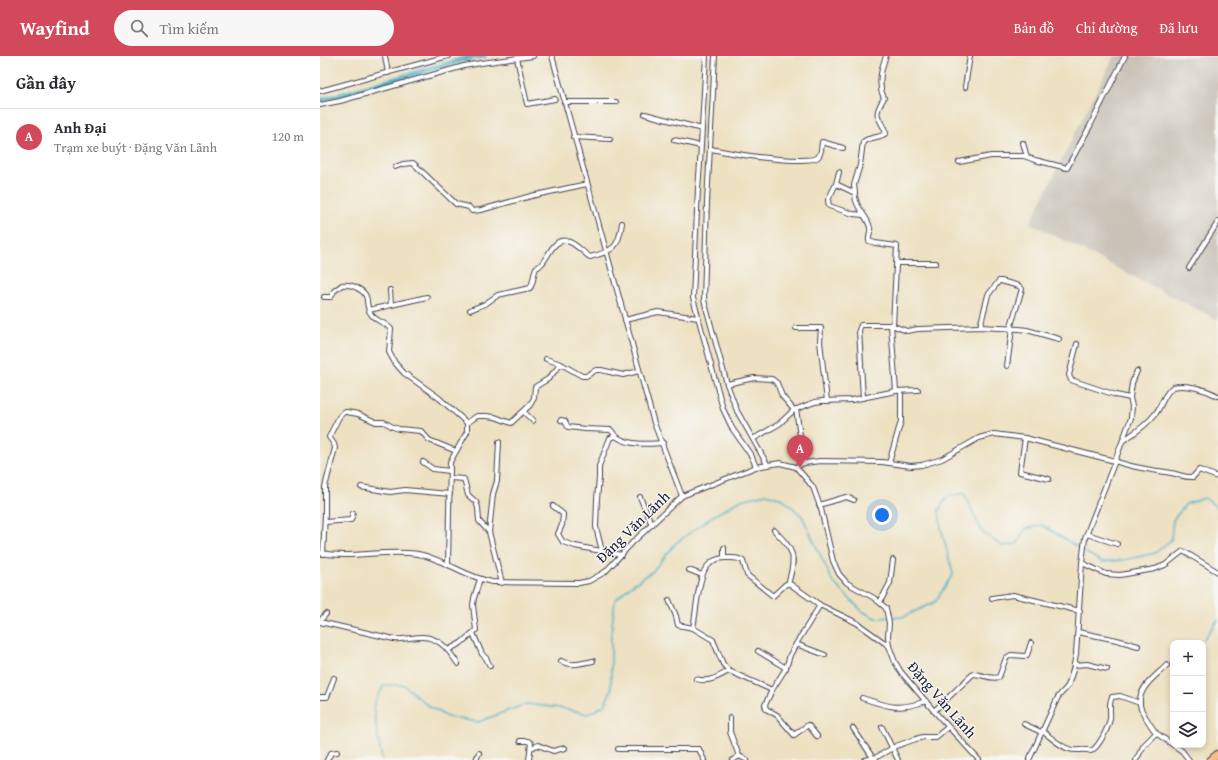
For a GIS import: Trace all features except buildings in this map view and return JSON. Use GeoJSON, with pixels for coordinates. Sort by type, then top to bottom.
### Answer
{"type":"FeatureCollection","features":[{"type":"Feature","properties":{"kind":"highway"},"geometry":{"type":"LineString","coordinates":[[1211,760],[1218,754]]}},
{"type":"Feature","properties":{"kind":"street"},"geometry":{"type":"LineString","coordinates":[[386,56],[388,73]]}},
{"type":"Feature","properties":{"kind":"street"},"geometry":{"type":"LineString","coordinates":[[320,91],[448,56]]}},
{"type":"Feature","properties":{"kind":"street"},"geometry":{"type":"LineString","coordinates":[[320,105],[340,101],[481,62],[533,56]]}},
{"type":"Feature","properties":{"kind":"street"},"geometry":{"type":"LineString","coordinates":[[552,56],[654,423],[663,443],[682,496]]}},
{"type":"Feature","properties":{"kind":"street"},"geometry":{"type":"LineString","coordinates":[[706,56],[693,278],[694,302],[723,409],[732,428],[752,457],[756,467]]}},
{"type":"Feature","properties":{"kind":"street"},"geometry":{"type":"LineString","coordinates":[[715,56],[707,202],[704,300],[727,384],[737,411],[768,464]]}},
{"type":"Feature","properties":{"kind":"street"},"geometry":{"type":"LineString","coordinates":[[886,56],[882,64],[881,81],[881,90],[884,98],[878,107],[877,113],[878,119],[886,132],[877,138],[867,139],[863,142],[860,165],[854,185],[856,201],[871,229],[868,238],[869,241],[875,244],[897,246],[892,325],[896,392]]}},
{"type":"Feature","properties":{"kind":"street"},"geometry":{"type":"LineString","coordinates":[[965,87],[970,56]]}},
{"type":"Feature","properties":{"kind":"street"},"geometry":{"type":"LineString","coordinates":[[958,162],[992,156],[1027,157],[1067,168],[1126,56]]}},
{"type":"Feature","properties":{"kind":"street"},"geometry":{"type":"LineString","coordinates":[[517,58],[527,104],[555,99]]}},
{"type":"Feature","properties":{"kind":"street"},"geometry":{"type":"LineString","coordinates":[[564,102],[616,102]]}},
{"type":"Feature","properties":{"kind":"street"},"geometry":{"type":"LineString","coordinates":[[645,114],[702,129]]}},
{"type":"Feature","properties":{"kind":"street"},"geometry":{"type":"LineString","coordinates":[[574,137],[610,139]]}},
{"type":"Feature","properties":{"kind":"street"},"geometry":{"type":"LineString","coordinates":[[674,140],[701,146]]}},
{"type":"Feature","properties":{"kind":"street"},"geometry":{"type":"LineString","coordinates":[[711,149],[778,160],[813,159],[818,157],[821,152],[822,142],[843,148]]}},
{"type":"Feature","properties":{"kind":"street"},"geometry":{"type":"LineString","coordinates":[[1023,144],[1027,157]]}},
{"type":"Feature","properties":{"kind":"street"},"geometry":{"type":"LineString","coordinates":[[395,168],[403,164],[413,163],[456,204],[469,207],[472,211],[587,184]]}},
{"type":"Feature","properties":{"kind":"street"},"geometry":{"type":"LineString","coordinates":[[839,172],[836,184],[828,200],[829,206],[853,214],[863,215]]}},
{"type":"Feature","properties":{"kind":"street"},"geometry":{"type":"LineString","coordinates":[[836,184],[855,193]]}},
{"type":"Feature","properties":{"kind":"street"},"geometry":{"type":"LineString","coordinates":[[1188,268],[1218,222]]}},
{"type":"Feature","properties":{"kind":"street"},"geometry":{"type":"LineString","coordinates":[[470,310],[485,304],[498,295],[530,288],[532,284],[532,277],[536,268],[540,266],[556,244],[562,241],[572,243],[590,257],[606,251],[618,244],[622,223]]}},
{"type":"Feature","properties":{"kind":"street"},"geometry":{"type":"LineString","coordinates":[[896,263],[936,263]]}},
{"type":"Feature","properties":{"kind":"street"},"geometry":{"type":"LineString","coordinates":[[980,326],[988,295],[999,281],[1019,286],[1022,289],[1011,329],[1007,366]]}},
{"type":"Feature","properties":{"kind":"street"},"geometry":{"type":"LineString","coordinates":[[324,297],[331,297],[334,291],[342,285],[352,285],[364,292],[366,294],[368,310],[372,316],[384,322],[391,329],[389,352],[395,363],[404,372],[440,398],[467,423],[467,432],[450,462],[448,565]]}},
{"type":"Feature","properties":{"kind":"street"},"geometry":{"type":"LineString","coordinates":[[390,290],[391,305]]}},
{"type":"Feature","properties":{"kind":"street"},"geometry":{"type":"LineString","coordinates":[[368,310],[427,297]]}},
{"type":"Feature","properties":{"kind":"street"},"geometry":{"type":"LineString","coordinates":[[694,302],[704,300]]}},
{"type":"Feature","properties":{"kind":"street"},"geometry":{"type":"LineString","coordinates":[[625,320],[658,312],[698,318]]}},
{"type":"Feature","properties":{"kind":"street"},"geometry":{"type":"LineString","coordinates":[[863,398],[860,326],[864,324],[892,325],[907,331],[918,329],[980,326],[1027,330],[1059,339]]}},
{"type":"Feature","properties":{"kind":"street"},"geometry":{"type":"LineString","coordinates":[[796,328],[821,328],[820,342],[827,400]]}},
{"type":"Feature","properties":{"kind":"street"},"geometry":{"type":"LineString","coordinates":[[1077,344],[1069,375],[1071,380],[1116,395],[1130,398]]}},
{"type":"Feature","properties":{"kind":"street"},"geometry":{"type":"LineString","coordinates":[[546,359],[561,364],[582,376],[586,376],[596,370],[623,375],[639,372]]}},
{"type":"Feature","properties":{"kind":"street"},"geometry":{"type":"LineString","coordinates":[[467,423],[477,416],[495,417],[511,423],[524,412],[533,400],[534,387],[548,379],[561,364]]}},
{"type":"Feature","properties":{"kind":"street"},"geometry":{"type":"LineString","coordinates":[[1029,760],[1058,697],[1068,686],[1075,665],[1080,610],[1082,563],[1086,536],[1124,440],[1131,418],[1132,406],[1130,398],[1132,383],[1137,371]]}},
{"type":"Feature","properties":{"kind":"street"},"geometry":{"type":"LineString","coordinates":[[727,384],[754,378],[772,379],[776,383],[782,396],[795,409],[804,463]]}},
{"type":"Feature","properties":{"kind":"street"},"geometry":{"type":"LineString","coordinates":[[1124,440],[1153,418],[1173,386],[1191,387],[1218,396]]}},
{"type":"Feature","properties":{"kind":"street"},"geometry":{"type":"LineString","coordinates":[[753,439],[779,424],[795,409],[815,402],[863,398],[918,390]]}},
{"type":"Feature","properties":{"kind":"street"},"geometry":{"type":"LineString","coordinates":[[889,463],[901,421],[901,392]]}},
{"type":"Feature","properties":{"kind":"street"},"geometry":{"type":"LineString","coordinates":[[322,554],[325,522],[324,487],[335,448],[329,437],[339,417],[344,412],[358,414],[376,422],[384,422],[399,429],[421,432],[429,440],[456,451]]}},
{"type":"Feature","properties":{"kind":"street"},"geometry":{"type":"LineString","coordinates":[[524,412],[534,421]]}},
{"type":"Feature","properties":{"kind":"street"},"geometry":{"type":"LineString","coordinates":[[561,420],[568,426],[585,429],[611,430],[615,436],[628,442],[641,444],[663,443]]}},
{"type":"Feature","properties":{"kind":"street"},"geometry":{"type":"LineString","coordinates":[[893,560],[890,583],[880,602],[847,582],[839,574],[833,561],[813,487],[796,467],[804,463],[820,461],[889,463],[911,466],[931,463],[942,459],[979,438],[990,434],[1003,434],[1025,438],[1149,470],[1193,477],[1199,470],[1218,477]]}},
{"type":"Feature","properties":{"kind":"street"},"geometry":{"type":"LineString","coordinates":[[602,551],[596,527],[599,466],[610,438],[615,436]]}},
{"type":"Feature","properties":{"kind":"street"},"geometry":{"type":"LineString","coordinates":[[1025,438],[1020,472],[1049,479]]}},
{"type":"Feature","properties":{"kind":"street"},"geometry":{"type":"LineString","coordinates":[[499,442],[497,481],[493,494],[489,532],[502,583]]}},
{"type":"Feature","properties":{"kind":"street"},"geometry":{"type":"LineString","coordinates":[[423,462],[433,469],[450,471]]}},
{"type":"Feature","properties":{"kind":"street","name":"Đặng Văn Lãnh"},"geometry":{"type":"LineString","coordinates":[[322,554],[344,556],[414,553],[428,556],[480,579],[502,583],[553,584],[584,582],[605,572],[682,496],[756,467],[780,463],[796,467]]}},
{"type":"Feature","properties":{"kind":"street"},"geometry":{"type":"LineString","coordinates":[[450,478],[464,479],[468,495],[476,502],[479,521],[489,532]]}},
{"type":"Feature","properties":{"kind":"street"},"geometry":{"type":"LineString","coordinates":[[361,487],[390,492],[406,490],[450,494]]}},
{"type":"Feature","properties":{"kind":"street"},"geometry":{"type":"LineString","coordinates":[[640,497],[652,525]]}},
{"type":"Feature","properties":{"kind":"street"},"geometry":{"type":"LineString","coordinates":[[819,505],[846,497],[854,500]]}},
{"type":"Feature","properties":{"kind":"street"},"geometry":{"type":"LineString","coordinates":[[553,506],[563,516],[562,525],[558,534],[561,540],[575,546],[622,555]]}},
{"type":"Feature","properties":{"kind":"street"},"geometry":{"type":"LineString","coordinates":[[325,522],[351,520],[352,513]]}},
{"type":"Feature","properties":{"kind":"street"},"geometry":{"type":"LineString","coordinates":[[693,628],[702,575],[707,567],[716,560],[724,558],[739,558],[743,561],[747,575],[773,596],[788,584],[794,560],[786,542],[774,530]]}},
{"type":"Feature","properties":{"kind":"street"},"geometry":{"type":"LineString","coordinates":[[1086,536],[1117,544]]}},
{"type":"Feature","properties":{"kind":"street"},"geometry":{"type":"LineString","coordinates":[[724,548],[724,558]]}},
{"type":"Feature","properties":{"kind":"street"},"geometry":{"type":"LineString","coordinates":[[1082,563],[1106,574],[1120,575],[1155,569],[1165,565],[1183,551],[1218,572]]}},
{"type":"Feature","properties":{"kind":"street"},"geometry":{"type":"LineString","coordinates":[[689,570],[702,575]]}},
{"type":"Feature","properties":{"kind":"street"},"geometry":{"type":"LineString","coordinates":[[448,650],[461,643],[473,633],[476,628],[474,598],[480,579]]}},
{"type":"Feature","properties":{"kind":"street"},"geometry":{"type":"LineString","coordinates":[[788,584],[820,605],[857,623],[889,646]]}},
{"type":"Feature","properties":{"kind":"street"},"geometry":{"type":"LineString","coordinates":[[992,598],[1013,595],[1080,610]]}},
{"type":"Feature","properties":{"kind":"street"},"geometry":{"type":"LineString","coordinates":[[669,600],[678,625],[693,628],[713,640],[723,664],[729,671],[772,690]]}},
{"type":"Feature","properties":{"kind":"street","name":"Đặng Văn Lãnh"},"geometry":{"type":"LineString","coordinates":[[880,602],[887,610],[889,646],[895,662],[901,672],[948,727],[979,760]]}},
{"type":"Feature","properties":{"kind":"street"},"geometry":{"type":"LineString","coordinates":[[817,736],[808,725],[794,735],[777,715],[766,709],[766,703],[772,690],[786,668],[790,655],[796,644],[820,605]]}},
{"type":"Feature","properties":{"kind":"street"},"geometry":{"type":"LineString","coordinates":[[326,614],[320,622],[394,639],[428,638],[438,641],[448,650],[458,664]]}},
{"type":"Feature","properties":{"kind":"street"},"geometry":{"type":"LineString","coordinates":[[1078,632],[1138,646]]}},
{"type":"Feature","properties":{"kind":"street"},"geometry":{"type":"LineString","coordinates":[[473,633],[479,648],[490,666]]}},
{"type":"Feature","properties":{"kind":"street"},"geometry":{"type":"LineString","coordinates":[[934,711],[973,674],[995,678],[999,677],[1006,658],[1010,655],[1027,655],[1031,643]]}},
{"type":"Feature","properties":{"kind":"street"},"geometry":{"type":"LineString","coordinates":[[796,644],[825,655]]}},
{"type":"Feature","properties":{"kind":"street"},"geometry":{"type":"LineString","coordinates":[[758,651],[786,668]]}},
{"type":"Feature","properties":{"kind":"street"},"geometry":{"type":"LineString","coordinates":[[561,661],[566,664],[593,661]]}},
{"type":"Feature","properties":{"kind":"street"},"geometry":{"type":"LineString","coordinates":[[1075,665],[1087,664],[1107,669]]}},
{"type":"Feature","properties":{"kind":"street"},"geometry":{"type":"LineString","coordinates":[[1167,666],[1148,684],[1143,692],[1140,703],[1142,711],[1156,733],[1182,751],[1189,760]]}},
{"type":"Feature","properties":{"kind":"street"},"geometry":{"type":"LineString","coordinates":[[696,679],[710,681],[729,671]]}},
{"type":"Feature","properties":{"kind":"street"},"geometry":{"type":"LineString","coordinates":[[320,697],[327,697],[334,678]]}},
{"type":"Feature","properties":{"kind":"street"},"geometry":{"type":"LineString","coordinates":[[1024,724],[1042,731],[1067,749],[1084,749],[1091,751],[1096,747],[1110,719],[1109,706],[1112,697],[1120,696],[1140,703]]}},
{"type":"Feature","properties":{"kind":"street"},"geometry":{"type":"LineString","coordinates":[[862,698],[887,707],[907,706],[926,702]]}},
{"type":"Feature","properties":{"kind":"street"},"geometry":{"type":"LineString","coordinates":[[730,718],[730,732],[739,756],[747,760]]}},
{"type":"Feature","properties":{"kind":"street"},"geometry":{"type":"LineString","coordinates":[[882,727],[898,760]]}},
{"type":"Feature","properties":{"kind":"street"},"geometry":{"type":"LineString","coordinates":[[865,760],[873,758],[892,748],[923,737],[936,737],[948,727]]}},
{"type":"Feature","properties":{"kind":"street"},"geometry":{"type":"LineString","coordinates":[[854,728],[873,758]]}},
{"type":"Feature","properties":{"kind":"street"},"geometry":{"type":"LineString","coordinates":[[1136,760],[1144,745],[1156,733]]}},
{"type":"Feature","properties":{"kind":"street"},"geometry":{"type":"LineString","coordinates":[[520,741],[528,741],[531,743],[529,760]]}},
{"type":"Feature","properties":{"kind":"street"},"geometry":{"type":"LineString","coordinates":[[531,748],[538,745],[553,751],[565,748]]}},
{"type":"Feature","properties":{"kind":"street"},"geometry":{"type":"LineString","coordinates":[[618,749],[699,749],[704,760]]}},
{"type":"Feature","properties":{"kind":"street"},"geometry":{"type":"LineString","coordinates":[[326,760],[331,753],[337,752]]}},
{"type":"Feature","properties":{"kind":"street"},"geometry":{"type":"LineString","coordinates":[[476,760],[479,753]]}},
{"type":"Feature","properties":{"kind":"street"},"geometry":{"type":"LineString","coordinates":[[733,760],[739,756]]}},
{"type":"Feature","properties":{"kind":"shaded area"},"geometry":{"type":"Polygon","coordinates":[[[1114,56],[1218,56],[1218,320],[1030,223],[1114,56]]]}},
{"type":"Feature","properties":{"kind":"waterway"},"geometry":{"type":"LineString","coordinates":[[320,101],[468,58],[484,56]]}},
{"type":"Feature","properties":{"kind":"waterway"},"geometry":{"type":"LineString","coordinates":[[382,760],[373,706],[384,685],[404,685],[426,704],[447,717],[478,722],[526,704],[560,708],[588,714],[605,705],[611,690],[611,634],[615,600],[632,585],[652,572],[676,543],[713,516],[741,500],[766,494],[783,499],[802,516],[833,582],[862,611],[875,618],[903,617],[935,602],[953,574],[941,528],[939,510],[947,497],[964,493],[982,532],[1002,546],[1017,544],[1025,529],[1042,525],[1082,550]]}},
{"type":"Feature","properties":{"kind":"waterway"},"geometry":{"type":"LineString","coordinates":[[1085,552],[1102,562],[1124,560],[1155,553],[1171,540],[1173,520],[1186,504],[1205,498],[1218,508]]}},
{"type":"Feature","properties":{"kind":"waterway"},"geometry":{"type":"LineString","coordinates":[[1204,639],[1218,620]]}},
{"type":"Feature","properties":{"kind":"place","name":"Anh Đại"},"geometry":{"type":"Point","coordinates":[800,468]}}]}
